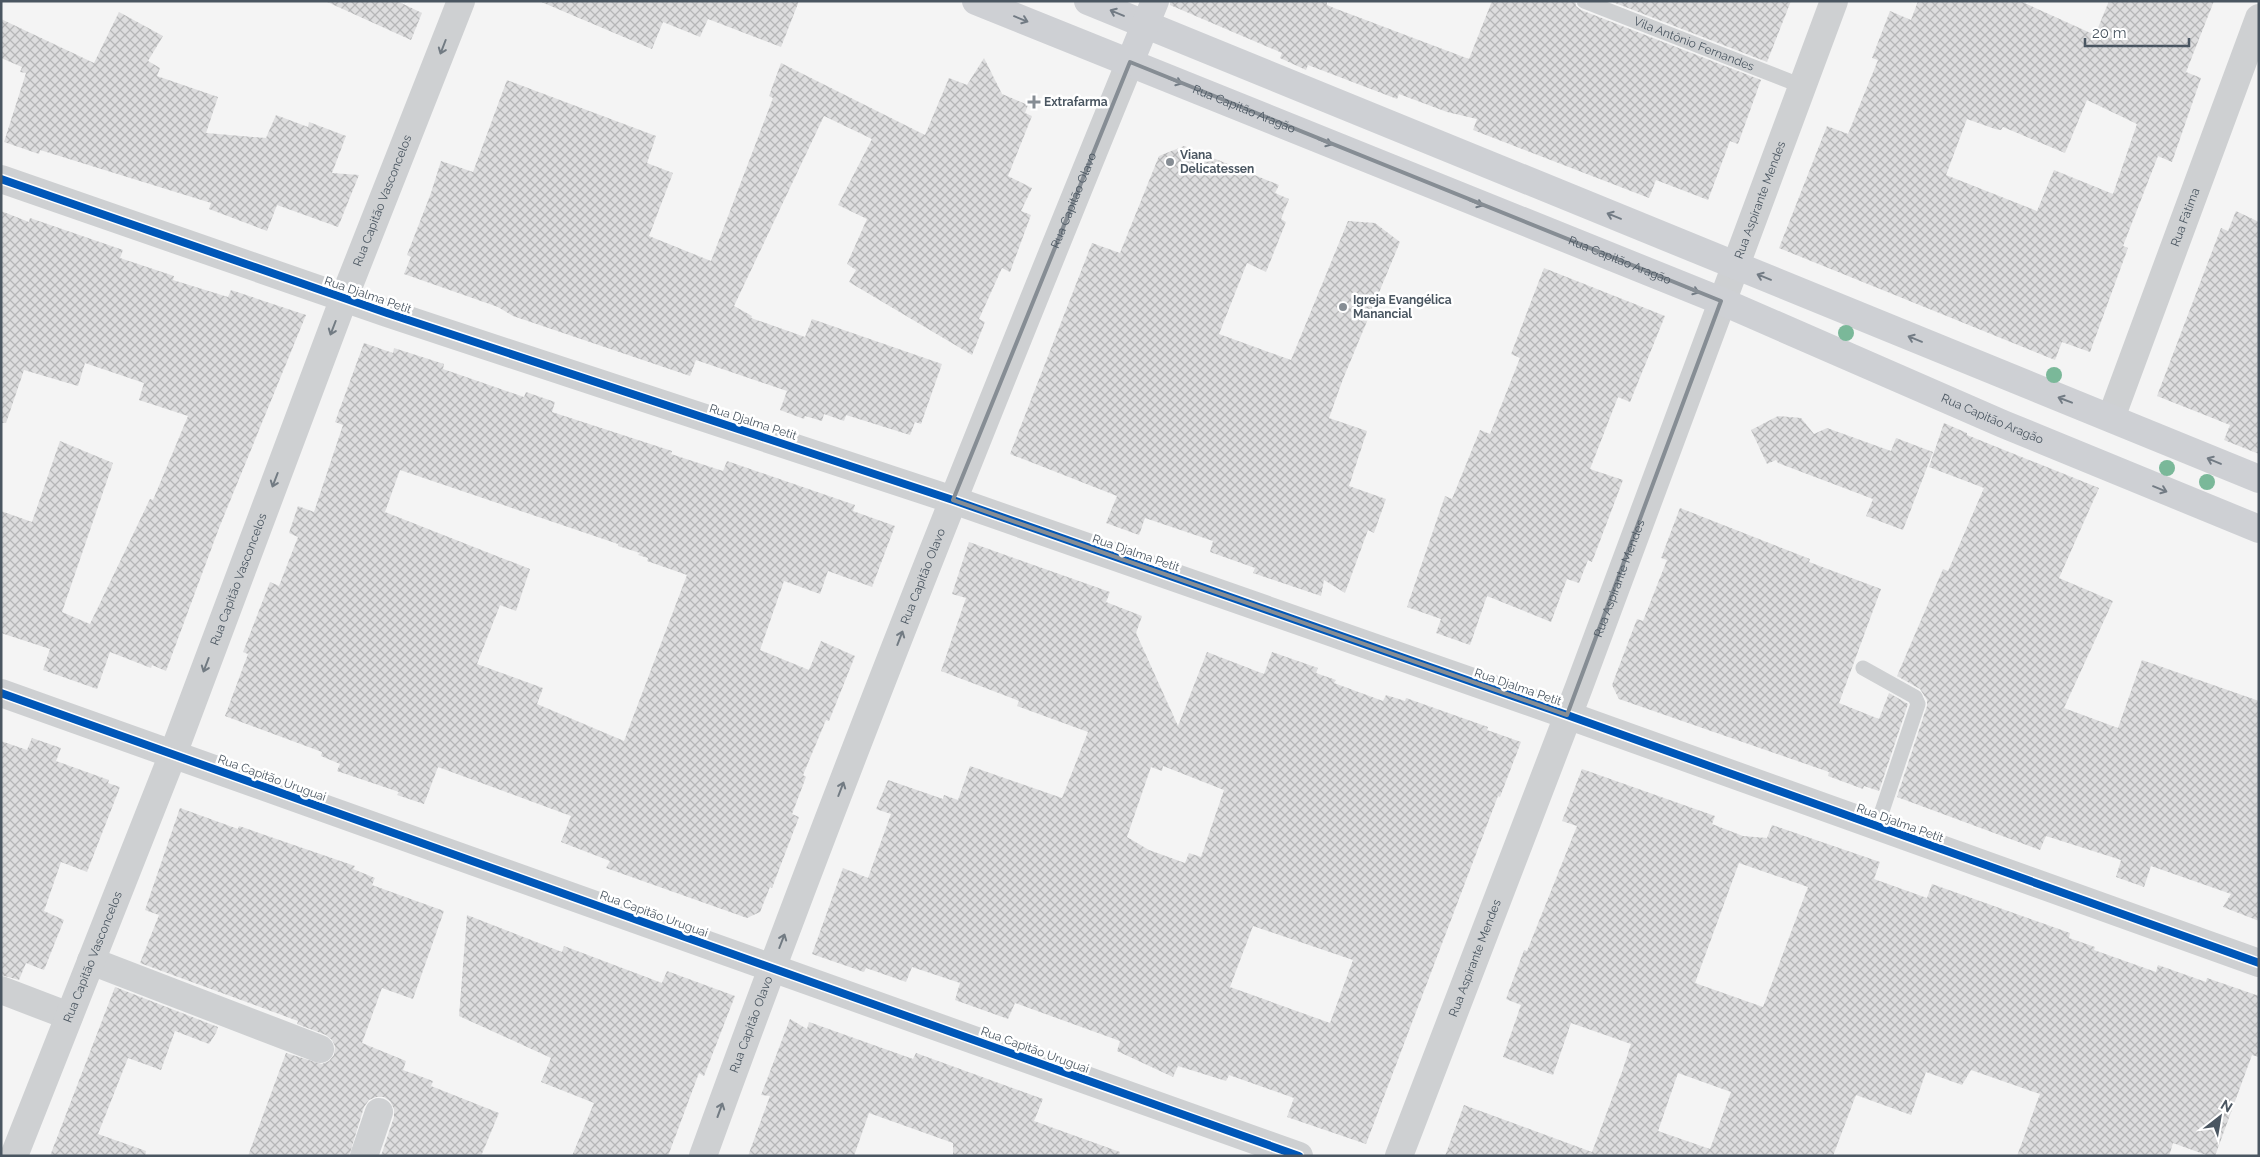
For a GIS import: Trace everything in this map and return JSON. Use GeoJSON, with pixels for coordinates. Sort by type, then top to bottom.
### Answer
{"type":"FeatureCollection","features":[{"type":"Feature","properties":{"kind":"main road","name":"Rua Capitão Aragão"},"geometry":{"type":"LineString","coordinates":[[976,1],[1721,301],[2011,428],[2259,529]]}},
{"type":"Feature","properties":{"kind":"main road"},"geometry":{"type":"LineString","coordinates":[[1088,1],[1150,13],[1735,265],[2259,479]]}},
{"type":"Feature","properties":{"kind":"main road","name":"Rua Capitão Olavo"},"geometry":{"type":"LineString","coordinates":[[1130,62],[1150,13]]}},
{"type":"Feature","properties":{"kind":"street","name":"Rua Capitão Vasconcelos"},"geometry":{"type":"LineString","coordinates":[[14,1156],[173,754],[344,298],[461,1]]}},
{"type":"Feature","properties":{"kind":"street","name":"Rua Aspirante Mendes"},"geometry":{"type":"LineString","coordinates":[[1399,1156],[1834,1]]}},
{"type":"Feature","properties":{"kind":"street","name":"Rua Fátima"},"geometry":{"type":"LineString","coordinates":[[2110,418],[2259,18]]}},
{"type":"Feature","properties":{"kind":"street","name":"Rua Capitão Olavo"},"geometry":{"type":"LineString","coordinates":[[703,1156],[772,968],[953,500],[1130,62]]}},
{"type":"Feature","properties":{"kind":"street","name":"Rua Djalma Petit"},"geometry":{"type":"LineString","coordinates":[[1,179],[344,298],[953,500],[1566,715],[2259,963]]}},
{"type":"Feature","properties":{"kind":"street","name":"Rua Capitão Uruguai"},"geometry":{"type":"LineString","coordinates":[[1,693],[1299,1156]]}},
{"type":"Feature","properties":{"kind":"street"},"geometry":{"type":"LineString","coordinates":[[91,961],[320,1049]]}},
{"type":"Feature","properties":{"kind":"street"},"geometry":{"type":"LineString","coordinates":[[1,990],[69,1016]]}},
{"type":"Feature","properties":{"kind":"street"},"geometry":{"type":"LineString","coordinates":[[364,1156],[379,1112]]}},
{"type":"Feature","properties":{"kind":"lane","name":"Vila Antônio Fernandes"},"geometry":{"type":"LineString","coordinates":[[1584,1],[1802,86]]}},
{"type":"Feature","properties":{"kind":"lane"},"geometry":{"type":"LineString","coordinates":[[1863,668],[1914,697],[1918,704],[1877,826]]}},
{"type":"Feature","properties":{"kind":"highlighted area"},"geometry":{"type":"Polygon","coordinates":[[[1130,62],[1721,301],[1567,715],[953,500],[1130,62]]]}},
{"type":"Feature","properties":{"kind":"building"},"geometry":{"type":"Polygon","coordinates":[[[325,1],[397,1],[422,13],[411,40],[325,1]]]}},
{"type":"Feature","properties":{"kind":"building"},"geometry":{"type":"Polygon","coordinates":[[[539,1],[799,1],[781,47],[708,19],[700,37],[663,22],[652,49],[539,1]]]}},
{"type":"Feature","properties":{"kind":"building"},"geometry":{"type":"Polygon","coordinates":[[[1170,1],[1327,1],[1327,5],[1334,8],[1469,59],[1492,1],[1575,1],[1576,6],[1581,10],[1761,80],[1738,144],[1730,141],[1708,200],[1656,180],[1649,198],[1473,130],[1477,119],[1447,112],[1399,94],[1397,99],[1308,65],[1306,70],[1280,58],[1282,53],[1170,5],[1170,1]]]}},
{"type":"Feature","properties":{"kind":"building"},"geometry":{"type":"Polygon","coordinates":[[[1610,1],[1791,1],[1767,62],[1610,1]]]}},
{"type":"Feature","properties":{"kind":"building"},"geometry":{"type":"Polygon","coordinates":[[[1918,1],[2020,1],[2095,35],[2109,1],[2214,1],[2186,72],[2201,78],[2172,162],[2158,156],[2123,246],[2128,248],[2090,352],[2062,342],[2055,360],[1779,248],[1827,126],[1848,134],[1878,60],[1872,58],[1890,11],[1911,20],[1918,1]],[[2087,100],[2065,153],[2003,127],[2001,130],[1995,129],[1967,119],[1946,175],[2037,211],[2054,170],[2113,194],[2137,124],[2087,100]]]}},
{"type":"Feature","properties":{"kind":"building"},"geometry":{"type":"Polygon","coordinates":[[[119,12],[163,36],[148,61],[160,68],[157,76],[218,97],[206,133],[266,138],[276,115],[308,127],[309,122],[346,136],[332,173],[359,175],[338,227],[277,205],[267,231],[209,209],[211,203],[40,150],[39,154],[4,142],[26,73],[20,72],[22,67],[1,58],[1,19],[94,63],[119,12]]]}},
{"type":"Feature","properties":{"kind":"building"},"geometry":{"type":"Polygon","coordinates":[[[984,58],[1002,94],[1028,105],[1025,113],[1032,116],[1008,176],[1032,188],[1021,211],[1031,215],[1010,272],[1002,268],[979,319],[985,322],[972,355],[849,282],[856,270],[847,264],[867,219],[838,205],[872,139],[824,116],[734,306],[752,316],[751,318],[805,337],[812,319],[942,364],[921,424],[915,422],[910,435],[846,415],[844,421],[824,414],[822,421],[805,416],[804,419],[780,410],[787,391],[696,360],[690,376],[513,316],[498,307],[404,274],[411,257],[407,255],[441,161],[473,172],[507,80],[656,136],[647,163],[673,173],[649,236],[711,261],[773,98],[769,96],[781,63],[925,135],[949,78],[967,85],[984,58]]]}},
{"type":"Feature","properties":{"kind":"building"},"geometry":{"type":"Polygon","coordinates":[[[1184,146],[1279,185],[1275,193],[1289,199],[1281,219],[1286,222],[1266,272],[1247,263],[1219,334],[1291,360],[1348,221],[1375,223],[1400,242],[1343,379],[1329,418],[1367,431],[1349,486],[1386,499],[1374,533],[1368,530],[1345,593],[1324,580],[1321,596],[1253,573],[1255,568],[1210,552],[1213,541],[1145,518],[1139,535],[1106,523],[1117,496],[1010,454],[1092,243],[1120,253],[1159,156],[1184,146]]]}},
{"type":"Feature","properties":{"kind":"building"},"geometry":{"type":"Polygon","coordinates":[[[1,211],[29,222],[30,218],[123,250],[120,258],[174,276],[173,280],[228,297],[231,290],[306,315],[219,528],[166,671],[152,665],[151,668],[110,652],[97,689],[43,670],[50,649],[1,633],[1,511],[32,522],[60,441],[113,463],[62,612],[90,624],[150,499],[153,500],[188,416],[139,400],[144,383],[85,363],[78,386],[24,370],[6,423],[1,423],[1,211]]]}},
{"type":"Feature","properties":{"kind":"building"},"geometry":{"type":"Polygon","coordinates":[[[2236,211],[2259,222],[2259,454],[2224,440],[2230,425],[2157,396],[2221,228],[2228,231],[2236,211]]]}},
{"type":"Feature","properties":{"kind":"building"},"geometry":{"type":"Polygon","coordinates":[[[1544,268],[1665,316],[1630,402],[1618,397],[1590,469],[1623,480],[1592,562],[1588,560],[1579,583],[1567,579],[1551,622],[1487,596],[1470,645],[1436,633],[1441,619],[1407,607],[1445,496],[1452,499],[1480,430],[1490,434],[1520,358],[1511,354],[1544,268]]]}},
{"type":"Feature","properties":{"kind":"building"},"geometry":{"type":"Polygon","coordinates":[[[364,343],[393,353],[394,348],[444,364],[443,369],[524,397],[526,392],[555,402],[552,412],[672,451],[671,454],[723,471],[727,461],[855,505],[853,511],[895,526],[872,587],[828,571],[820,594],[784,581],[760,650],[809,670],[821,641],[855,656],[829,721],[826,720],[803,775],[806,777],[792,814],[799,817],[772,888],[770,887],[760,912],[747,918],[606,868],[610,861],[561,842],[571,816],[438,767],[424,804],[397,795],[399,792],[337,771],[340,764],[321,756],[322,752],[225,716],[248,654],[243,652],[270,582],[279,586],[298,537],[289,533],[298,506],[314,512],[343,425],[335,422],[364,343]],[[400,470],[385,512],[530,569],[516,611],[500,605],[477,664],[543,688],[537,704],[624,741],[687,575],[647,561],[648,558],[638,555],[640,553],[618,546],[618,544],[400,470]]]}},
{"type":"Feature","properties":{"kind":"building"},"geometry":{"type":"Polygon","coordinates":[[[1778,416],[1801,418],[1814,434],[1827,428],[1891,451],[1896,438],[1933,452],[1903,530],[1866,516],[1873,499],[1778,463],[1776,460],[1767,464],[1751,430],[1778,416]]]}},
{"type":"Feature","properties":{"kind":"building"},"geometry":{"type":"Polygon","coordinates":[[[1944,423],[1967,433],[1967,435],[2099,488],[2059,578],[2113,601],[2064,708],[2118,728],[2142,660],[2259,701],[2259,921],[2223,907],[2231,894],[2151,866],[2144,887],[2116,877],[2121,860],[2046,836],[2040,850],[1897,797],[1927,706],[1927,700],[1920,689],[1897,676],[1943,569],[1948,571],[1984,488],[1929,467],[1944,423]]]}},
{"type":"Feature","properties":{"kind":"building"},"geometry":{"type":"Polygon","coordinates":[[[1680,508],[1810,559],[1809,562],[1881,589],[1839,703],[1879,719],[1889,693],[1908,704],[1879,791],[1864,786],[1863,789],[1828,776],[1829,772],[1619,699],[1612,685],[1637,619],[1643,621],[1667,560],[1661,558],[1680,508]]]}},
{"type":"Feature","properties":{"kind":"building"},"geometry":{"type":"Polygon","coordinates":[[[969,542],[1110,592],[1106,602],[1142,616],[1136,633],[1178,726],[1207,652],[1264,674],[1272,652],[1318,668],[1316,673],[1336,680],[1334,683],[1383,701],[1386,695],[1405,701],[1406,698],[1488,727],[1487,730],[1521,742],[1500,797],[1498,796],[1366,1144],[1287,1117],[1294,1098],[1229,1075],[1226,1081],[1178,1066],[1173,1077],[1117,1051],[1120,1041],[1015,1003],[1008,1019],[955,1000],[960,983],[912,967],[906,982],[866,968],[864,972],[812,954],[843,868],[868,878],[891,814],[876,809],[888,780],[943,799],[944,795],[958,800],[970,766],[1062,798],[1088,732],[1017,706],[1019,701],[941,671],[966,598],[952,594],[969,542]],[[1163,766],[1162,771],[1151,767],[1127,837],[1149,850],[1185,863],[1189,853],[1201,857],[1224,790],[1163,766]],[[1253,926],[1230,987],[1330,1023],[1353,960],[1253,926]]]}},
{"type":"Feature","properties":{"kind":"building"},"geometry":{"type":"Polygon","coordinates":[[[32,738],[61,748],[56,761],[109,780],[108,783],[120,787],[87,872],[61,862],[44,911],[64,920],[44,970],[26,963],[19,980],[1,975],[1,741],[27,750],[32,738]]]}},
{"type":"Feature","properties":{"kind":"building"},"geometry":{"type":"Polygon","coordinates":[[[1582,769],[1715,816],[1712,824],[1743,836],[1767,838],[1772,825],[1880,862],[1874,879],[1927,898],[1932,884],[2070,933],[2069,938],[2095,947],[2094,950],[2156,972],[2158,965],[2206,982],[2207,978],[2259,996],[2259,1057],[2252,1055],[2215,1156],[2209,1156],[2173,1143],[2169,1156],[2017,1156],[2040,1094],[1971,1070],[1962,1085],[1926,1072],[1911,1115],[1856,1095],[1833,1156],[1445,1156],[1464,1105],[1592,1152],[1622,1072],[1631,1044],[1571,1023],[1553,1075],[1503,1057],[1521,1005],[1506,999],[1524,950],[1527,951],[1577,826],[1562,821],[1582,769]],[[1739,863],[1695,983],[1763,1007],[1808,887],[1739,863]],[[1678,1073],[1658,1131],[1710,1149],[1731,1092],[1678,1073]]]}},
{"type":"Feature","properties":{"kind":"building"},"geometry":{"type":"Polygon","coordinates":[[[180,808],[238,829],[239,826],[355,866],[353,869],[375,878],[372,885],[444,911],[413,999],[382,988],[362,1043],[406,1061],[403,1070],[433,1081],[431,1086],[499,1113],[481,1156],[381,1156],[394,1117],[394,1109],[390,1101],[384,1097],[376,1097],[369,1100],[364,1107],[349,1156],[248,1156],[286,1053],[322,1064],[329,1061],[334,1055],[335,1046],[326,1035],[297,1024],[298,1021],[140,963],[159,915],[145,910],[180,808]]]}},
{"type":"Feature","properties":{"kind":"building"},"geometry":{"type":"Polygon","coordinates":[[[467,915],[562,952],[564,946],[662,983],[667,971],[735,996],[704,1076],[699,1073],[668,1156],[572,1156],[594,1103],[541,1082],[551,1058],[459,1016],[467,915]]]}},
{"type":"Feature","properties":{"kind":"building"},"geometry":{"type":"Polygon","coordinates":[[[115,987],[218,1027],[216,1033],[209,1044],[175,1031],[161,1070],[128,1058],[98,1134],[146,1151],[145,1156],[50,1156],[115,987]]]}},
{"type":"Feature","properties":{"kind":"building"},"geometry":{"type":"Polygon","coordinates":[[[790,1019],[807,1029],[809,1022],[913,1059],[916,1053],[1043,1099],[1034,1121],[1120,1152],[1119,1156],[953,1156],[953,1143],[869,1113],[854,1156],[748,1156],[770,1096],[761,1095],[790,1019]]]}},
{"type":"Feature","properties":{"kind":"cycle path"},"geometry":{"type":"LineString","coordinates":[[1,179],[387,313],[953,500],[1567,715],[2259,963]]}},
{"type":"Feature","properties":{"kind":"cycle path"},"geometry":{"type":"LineString","coordinates":[[1,693],[1299,1156]]}},
{"type":"Feature","properties":{"kind":"place","name":"Extrafarma"},"geometry":{"type":"Point","coordinates":[1034,102]}},
{"type":"Feature","properties":{"kind":"place","name":"Viana Delicatessen"},"geometry":{"type":"Point","coordinates":[1170,162]}},
{"type":"Feature","properties":{"kind":"place","name":"Igreja Evangélica Manancial"},"geometry":{"type":"Point","coordinates":[1343,307]}}]}
